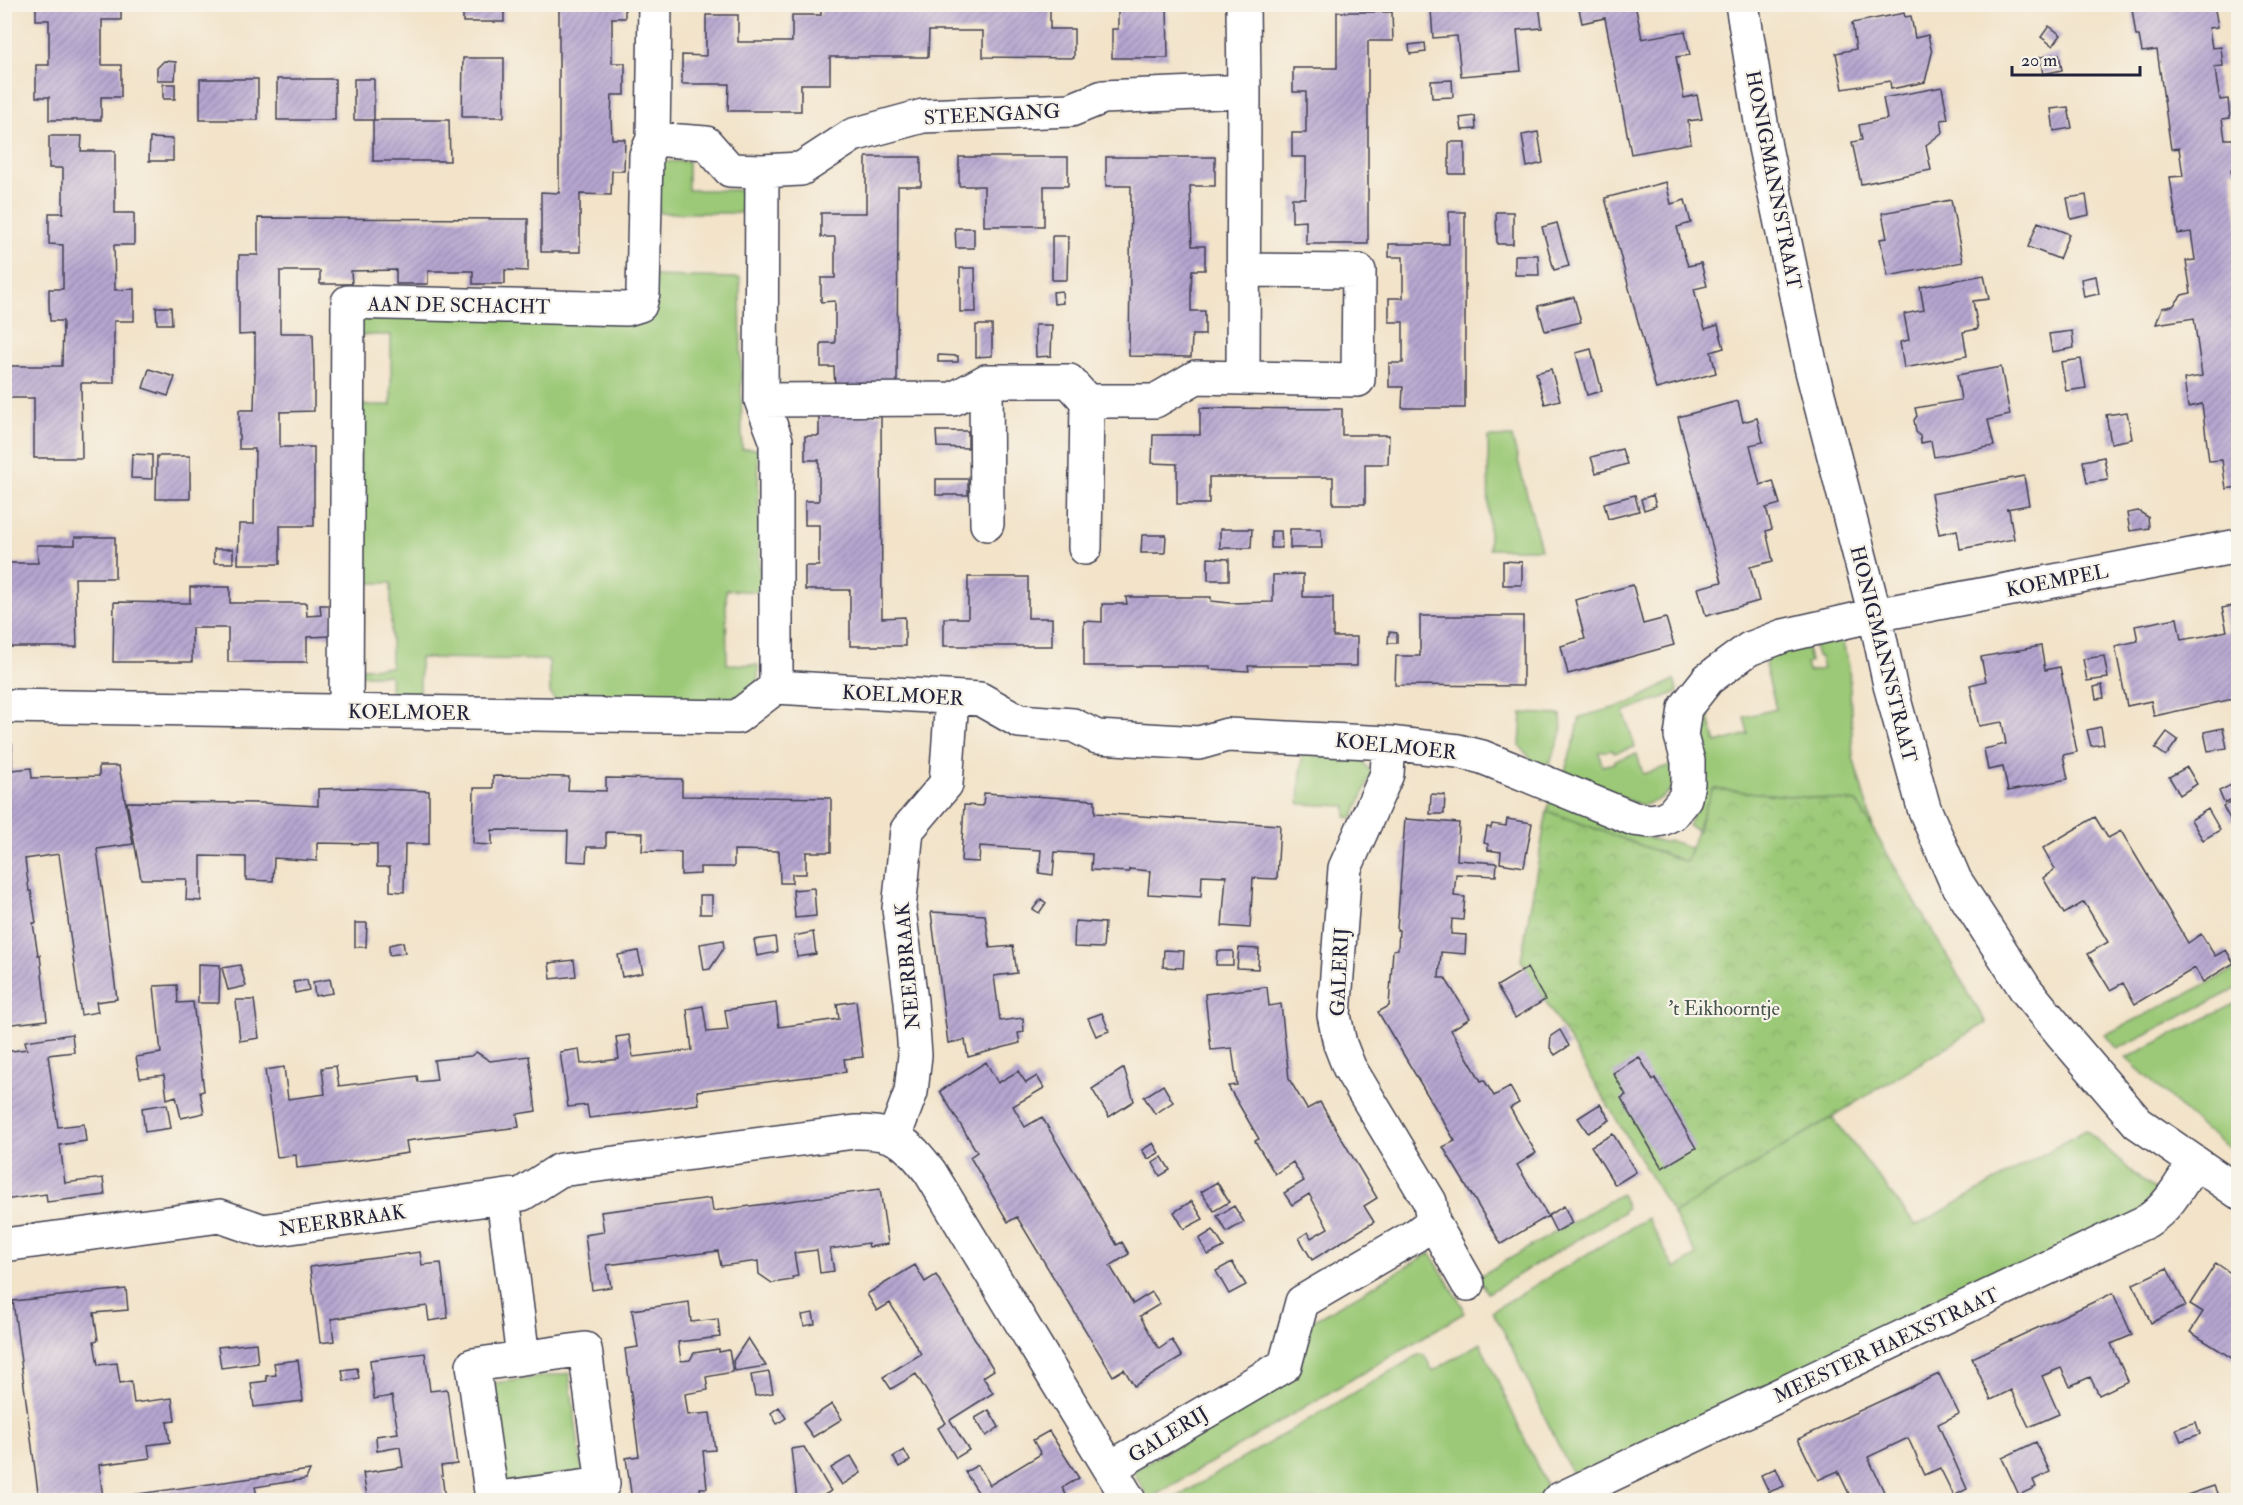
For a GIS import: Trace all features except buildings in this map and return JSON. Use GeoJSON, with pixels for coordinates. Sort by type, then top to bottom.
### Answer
{"type":"FeatureCollection","features":[{"type":"Feature","properties":{"kind":"street","name":"AAN DE SCHACHT"},"geometry":{"type":"LineString","coordinates":[[346,711],[348,303],[627,309],[640,305],[643,293],[646,155],[653,139],[655,4]]}},
{"type":"Feature","properties":{"kind":"street"},"geometry":{"type":"LineString","coordinates":[[1243,4],[1243,378]]}},
{"type":"Feature","properties":{"kind":"street","name":"HONIGMANNSTRAAT"},"geometry":{"type":"LineString","coordinates":[[1742,4],[1765,147],[1811,367],[1875,615],[1890,685],[1924,808],[1955,880],[2026,990],[2074,1050],[2138,1123],[2238,1192]]}},
{"type":"Feature","properties":{"kind":"street","name":"STEENGANG"},"geometry":{"type":"LineString","coordinates":[[653,139],[706,142],[730,170],[801,169],[853,135],[923,116],[1071,110],[1103,97],[1244,91]]}},
{"type":"Feature","properties":{"kind":"street"},"geometry":{"type":"LineString","coordinates":[[762,171],[761,400],[776,440],[776,687]]}},
{"type":"Feature","properties":{"kind":"street"},"geometry":{"type":"LineString","coordinates":[[1087,401],[1155,401],[1196,377],[1358,380],[1359,271],[1243,270]]}},
{"type":"Feature","properties":{"kind":"street"},"geometry":{"type":"LineString","coordinates":[[761,400],[953,399],[986,381],[1069,381],[1087,401],[1085,548]]}},
{"type":"Feature","properties":{"kind":"street"},"geometry":{"type":"LineString","coordinates":[[986,381],[987,524]]}},
{"type":"Feature","properties":{"kind":"street","name":"KOEMPEL"},"geometry":{"type":"LineString","coordinates":[[1875,615],[2238,546]]}},
{"type":"Feature","properties":{"kind":"street","name":"KOELMOER"},"geometry":{"type":"LineString","coordinates":[[4,706],[737,717],[776,687],[980,699],[1019,721],[1073,725],[1097,737],[1199,743],[1227,735],[1389,742],[1458,751],[1482,757],[1634,819],[1651,821],[1672,814],[1685,798],[1688,761],[1681,736],[1685,708],[1708,679],[1749,648],[1783,636],[1875,615]]}},
{"type":"Feature","properties":{"kind":"street","name":"NEERBRAAK"},"geometry":{"type":"LineString","coordinates":[[894,1137],[911,1092],[915,1054],[911,1001],[899,909],[907,830],[946,784],[952,698]]}},
{"type":"Feature","properties":{"kind":"street","name":"GALERIJ"},"geometry":{"type":"LineString","coordinates":[[1389,742],[1387,774],[1345,868],[1334,1015],[1340,1044],[1349,1067],[1430,1202],[1433,1222],[1468,1284]]}},
{"type":"Feature","properties":{"kind":"street","name":"NEERBRAAK"},"geometry":{"type":"LineString","coordinates":[[4,1245],[220,1216],[263,1231],[522,1194],[560,1170],[855,1131],[874,1131],[894,1137],[914,1150],[930,1172],[1129,1500]]}},
{"type":"Feature","properties":{"kind":"street","name":"MEESTER HAEXSTRAAT"},"geometry":{"type":"LineString","coordinates":[[1569,1498],[2147,1221],[2159,1214],[2169,1202],[2194,1163]]}},
{"type":"Feature","properties":{"kind":"street"},"geometry":{"type":"LineString","coordinates":[[503,1197],[523,1358]]}},
{"type":"Feature","properties":{"kind":"street","name":"GALERIJ"},"geometry":{"type":"LineString","coordinates":[[1110,1468],[1285,1365],[1302,1302],[1416,1235],[1433,1222]]}},
{"type":"Feature","properties":{"kind":"street"},"geometry":{"type":"LineString","coordinates":[[585,1349],[603,1484],[492,1499],[473,1365],[523,1358],[585,1349]]}},
{"type":"Feature","properties":{"kind":"green space"},"geometry":{"type":"Polygon","coordinates":[[[688,161],[688,190],[741,190],[742,213],[659,213],[659,162],[688,161]]]}},
{"type":"Feature","properties":{"kind":"green space"},"geometry":{"type":"Polygon","coordinates":[[[651,276],[740,278],[742,449],[758,449],[760,592],[726,590],[727,664],[758,665],[758,681],[738,702],[556,702],[550,693],[549,660],[420,658],[420,703],[391,702],[390,675],[359,675],[360,668],[391,667],[391,583],[360,583],[360,405],[391,405],[391,335],[360,335],[360,315],[651,317],[651,276]]]}},
{"type":"Feature","properties":{"kind":"green space"},"geometry":{"type":"Polygon","coordinates":[[[1488,437],[1512,437],[1541,549],[1489,549],[1488,437]]]}},
{"type":"Feature","properties":{"kind":"green space"},"geometry":{"type":"Polygon","coordinates":[[[1840,632],[1849,666],[1853,757],[1874,831],[1856,802],[1713,789],[1697,830],[1688,826],[1702,788],[1697,750],[1698,715],[1707,711],[1716,743],[1748,734],[1744,717],[1776,709],[1765,665],[1768,656],[1806,641],[1810,662],[1806,663],[1808,672],[1823,669],[1812,639],[1840,632]]]}},
{"type":"Feature","properties":{"kind":"green space"},"geometry":{"type":"Polygon","coordinates":[[[1674,680],[1678,692],[1624,712],[1635,747],[1614,753],[1612,750],[1599,752],[1602,766],[1637,754],[1643,774],[1674,764],[1673,783],[1665,795],[1656,801],[1642,805],[1568,779],[1565,771],[1580,717],[1628,704],[1674,680]]]}},
{"type":"Feature","properties":{"kind":"green space"},"geometry":{"type":"Polygon","coordinates":[[[1522,713],[1561,715],[1562,732],[1550,762],[1541,766],[1534,763],[1520,746],[1522,713]]]}},
{"type":"Feature","properties":{"kind":"green space"},"geometry":{"type":"Polygon","coordinates":[[[1302,754],[1361,759],[1372,773],[1353,818],[1346,817],[1346,806],[1299,804],[1302,754]]]}},
{"type":"Feature","properties":{"kind":"green space","name":"'t Eikhoorntje"},"geometry":{"type":"Polygon","coordinates":[[[1712,789],[1857,802],[1986,1023],[1673,1214],[1521,960],[1547,811],[1686,862],[1712,789]]]}},
{"type":"Feature","properties":{"kind":"green space"},"geometry":{"type":"Polygon","coordinates":[[[1550,799],[1651,839],[1671,841],[1691,848],[1686,862],[1547,811],[1550,799]]]}},
{"type":"Feature","properties":{"kind":"green space"},"geometry":{"type":"Polygon","coordinates":[[[2238,968],[2238,988],[2117,1049],[2105,1035],[2238,968]]]}},
{"type":"Feature","properties":{"kind":"green space"},"geometry":{"type":"Polygon","coordinates":[[[2238,1002],[2238,1155],[2198,1124],[2126,1058],[2238,1002]]]}},
{"type":"Feature","properties":{"kind":"green space"},"geometry":{"type":"Polygon","coordinates":[[[1832,1117],[1916,1226],[2086,1130],[2142,1181],[2158,1191],[2143,1211],[1574,1478],[1492,1311],[1647,1218],[1675,1269],[1697,1256],[1673,1214],[1832,1117]]]}},
{"type":"Feature","properties":{"kind":"green space"},"geometry":{"type":"Polygon","coordinates":[[[1621,1194],[1627,1208],[1623,1210],[1624,1212],[1488,1293],[1478,1277],[1621,1194]]]}},
{"type":"Feature","properties":{"kind":"green space"},"geometry":{"type":"Polygon","coordinates":[[[1430,1253],[1463,1307],[1464,1313],[1149,1499],[1133,1471],[1298,1376],[1311,1322],[1430,1253]]]}},
{"type":"Feature","properties":{"kind":"green space"},"geometry":{"type":"Polygon","coordinates":[[[1480,1343],[1549,1491],[1530,1500],[1172,1500],[1420,1354],[1424,1355],[1433,1371],[1480,1343]]]}},
{"type":"Feature","properties":{"kind":"green space"},"geometry":{"type":"Polygon","coordinates":[[[569,1373],[583,1478],[502,1489],[489,1384],[569,1373]]]}}]}
